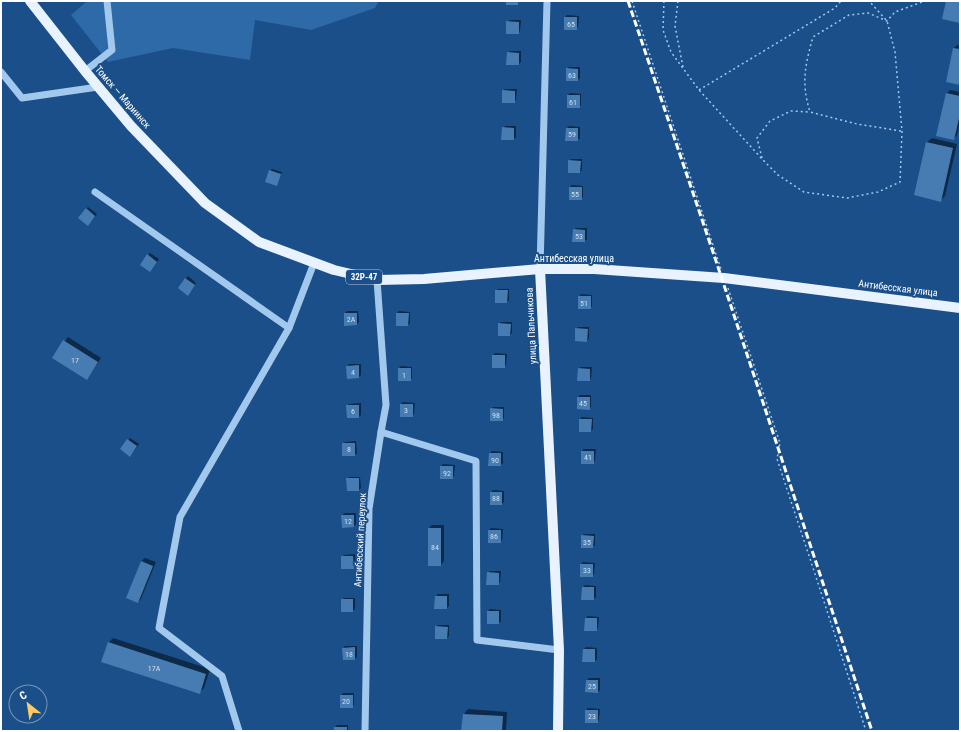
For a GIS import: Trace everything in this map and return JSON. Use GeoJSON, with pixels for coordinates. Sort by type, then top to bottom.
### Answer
{"type":"FeatureCollection","features":[{"type":"Feature","properties":{"kind":"main road","name":"Томск — Мариинск"},"geometry":{"type":"LineString","coordinates":[[30,1],[85,71],[131,126],[205,203]]}},
{"type":"Feature","properties":{"kind":"main road","name":"Антибесская улица"},"geometry":{"type":"LineString","coordinates":[[205,203],[259,242],[334,270],[377,280],[424,279],[540,269],[594,269],[724,278],[960,308]]}},
{"type":"Feature","properties":{"kind":"main road","name":"улица Пальчикова"},"geometry":{"type":"LineString","coordinates":[[540,269],[559,650],[558,731]]}},
{"type":"Feature","properties":{"kind":"street"},"geometry":{"type":"LineString","coordinates":[[85,71],[112,50],[107,1]]}},
{"type":"Feature","properties":{"kind":"street","name":"улица Пальчикова"},"geometry":{"type":"LineString","coordinates":[[540,269],[547,1]]}},
{"type":"Feature","properties":{"kind":"street"},"geometry":{"type":"LineString","coordinates":[[1,72],[22,98],[98,87]]}},
{"type":"Feature","properties":{"kind":"street"},"geometry":{"type":"LineString","coordinates":[[95,192],[289,328]]}},
{"type":"Feature","properties":{"kind":"street"},"geometry":{"type":"LineString","coordinates":[[239,731],[222,676],[159,628],[180,517],[289,328],[314,263]]}},
{"type":"Feature","properties":{"kind":"street","name":"Антибесский переулок"},"geometry":{"type":"LineString","coordinates":[[365,731],[369,509],[386,405],[377,280]]}},
{"type":"Feature","properties":{"kind":"street"},"geometry":{"type":"LineString","coordinates":[[381,432],[476,461],[477,640],[559,650]]}},
{"type":"Feature","properties":{"kind":"path"},"geometry":{"type":"LineString","coordinates":[[632,1],[780,443],[777,459],[866,731]]}},
{"type":"Feature","properties":{"kind":"path"},"geometry":{"type":"LineString","coordinates":[[664,1],[663,30],[671,52],[699,90],[763,160],[778,175],[804,192],[848,198],[878,192],[900,182],[902,131],[895,52],[887,21],[869,1]]}},
{"type":"Feature","properties":{"kind":"path"},"geometry":{"type":"LineString","coordinates":[[678,1],[675,26],[684,69]]}},
{"type":"Feature","properties":{"kind":"path"},"geometry":{"type":"LineString","coordinates":[[699,90],[835,8],[841,1]]}},
{"type":"Feature","properties":{"kind":"path"},"geometry":{"type":"LineString","coordinates":[[887,21],[895,12],[925,1]]}},
{"type":"Feature","properties":{"kind":"path"},"geometry":{"type":"LineString","coordinates":[[810,112],[805,96],[806,63],[813,37],[849,16],[868,13],[887,21]]}},
{"type":"Feature","properties":{"kind":"path"},"geometry":{"type":"LineString","coordinates":[[763,160],[757,138],[770,121],[791,111],[810,112],[857,124],[902,131]]}},
{"type":"Feature","properties":{"kind":"shaded area"},"geometry":{"type":"Polygon","coordinates":[[[87,1],[379,1],[375,8],[311,30],[255,20],[250,60],[173,48],[108,62],[71,15],[87,1]]]}},
{"type":"Feature","properties":{"kind":"building"},"geometry":{"type":"Polygon","coordinates":[[[506,1],[518,1],[518,5],[506,5],[506,1]]]}},
{"type":"Feature","properties":{"kind":"building"},"geometry":{"type":"Polygon","coordinates":[[[946,1],[960,1],[960,23],[942,19],[946,1]]]}},
{"type":"Feature","properties":{"kind":"building"},"geometry":{"type":"Polygon","coordinates":[[[564,17],[577,17],[577,30],[564,30],[564,17]]]}},
{"type":"Feature","properties":{"kind":"building"},"geometry":{"type":"Polygon","coordinates":[[[506,21],[519,22],[519,34],[506,34],[506,21]]]}},
{"type":"Feature","properties":{"kind":"building"},"geometry":{"type":"Polygon","coordinates":[[[953,48],[960,49],[960,85],[946,82],[953,48]]]}},
{"type":"Feature","properties":{"kind":"building"},"geometry":{"type":"Polygon","coordinates":[[[507,52],[519,53],[519,65],[506,65],[507,52]]]}},
{"type":"Feature","properties":{"kind":"building"},"geometry":{"type":"Polygon","coordinates":[[[566,68],[578,69],[578,81],[566,81],[566,68]]]}},
{"type":"Feature","properties":{"kind":"building"},"geometry":{"type":"Polygon","coordinates":[[[502,90],[515,91],[515,103],[502,103],[502,90]]]}},
{"type":"Feature","properties":{"kind":"building"},"geometry":{"type":"Polygon","coordinates":[[[946,93],[960,96],[960,114],[954,140],[936,136],[946,93]]]}},
{"type":"Feature","properties":{"kind":"building"},"geometry":{"type":"Polygon","coordinates":[[[567,95],[580,95],[580,108],[567,108],[567,95]]]}},
{"type":"Feature","properties":{"kind":"building"},"geometry":{"type":"Polygon","coordinates":[[[502,127],[514,128],[514,140],[501,140],[502,127]]]}},
{"type":"Feature","properties":{"kind":"building"},"geometry":{"type":"Polygon","coordinates":[[[566,128],[578,128],[578,141],[565,141],[566,128]]]}},
{"type":"Feature","properties":{"kind":"building"},"geometry":{"type":"Polygon","coordinates":[[[926,142],[953,148],[941,202],[914,195],[926,142]]]}},
{"type":"Feature","properties":{"kind":"building"},"geometry":{"type":"Polygon","coordinates":[[[568,160],[581,161],[580,173],[568,173],[568,160]]]}},
{"type":"Feature","properties":{"kind":"building"},"geometry":{"type":"Polygon","coordinates":[[[269,170],[281,174],[277,186],[265,182],[269,170]]]}},
{"type":"Feature","properties":{"kind":"building"},"geometry":{"type":"Polygon","coordinates":[[[569,187],[582,187],[582,200],[569,200],[569,187]]]}},
{"type":"Feature","properties":{"kind":"building"},"geometry":{"type":"Polygon","coordinates":[[[86,208],[95,216],[88,226],[78,218],[86,208]]]}},
{"type":"Feature","properties":{"kind":"building"},"geometry":{"type":"Polygon","coordinates":[[[573,229],[585,230],[585,242],[572,242],[573,229]]]}},
{"type":"Feature","properties":{"kind":"building"},"geometry":{"type":"Polygon","coordinates":[[[147,254],[157,262],[150,272],[140,265],[147,254]]]}},
{"type":"Feature","properties":{"kind":"building"},"geometry":{"type":"Polygon","coordinates":[[[185,278],[195,285],[188,296],[178,288],[185,278]]]}},
{"type":"Feature","properties":{"kind":"building"},"geometry":{"type":"Polygon","coordinates":[[[495,290],[508,290],[507,303],[495,303],[495,290]]]}},
{"type":"Feature","properties":{"kind":"building"},"geometry":{"type":"Polygon","coordinates":[[[578,296],[591,296],[591,309],[578,309],[578,296]]]}},
{"type":"Feature","properties":{"kind":"building"},"geometry":{"type":"Polygon","coordinates":[[[344,313],[357,313],[357,325],[344,326],[344,313]]]}},
{"type":"Feature","properties":{"kind":"building"},"geometry":{"type":"Polygon","coordinates":[[[396,313],[409,313],[408,326],[396,326],[396,313]]]}},
{"type":"Feature","properties":{"kind":"building"},"geometry":{"type":"Polygon","coordinates":[[[498,323],[511,324],[510,336],[498,336],[498,323]]]}},
{"type":"Feature","properties":{"kind":"building"},"geometry":{"type":"Polygon","coordinates":[[[575,328],[588,329],[587,342],[575,341],[575,328]]]}},
{"type":"Feature","properties":{"kind":"building"},"geometry":{"type":"Polygon","coordinates":[[[63,340],[98,362],[87,380],[52,358],[63,340]]]}},
{"type":"Feature","properties":{"kind":"building"},"geometry":{"type":"Polygon","coordinates":[[[492,355],[505,355],[505,368],[492,368],[492,355]]]}},
{"type":"Feature","properties":{"kind":"building"},"geometry":{"type":"Polygon","coordinates":[[[359,365],[359,378],[347,379],[346,366],[359,365]]]}},
{"type":"Feature","properties":{"kind":"building"},"geometry":{"type":"Polygon","coordinates":[[[398,368],[411,368],[411,381],[398,381],[398,368]]]}},
{"type":"Feature","properties":{"kind":"building"},"geometry":{"type":"Polygon","coordinates":[[[578,368],[590,369],[590,381],[577,381],[578,368]]]}},
{"type":"Feature","properties":{"kind":"building"},"geometry":{"type":"Polygon","coordinates":[[[577,397],[590,397],[590,410],[577,409],[577,397]]]}},
{"type":"Feature","properties":{"kind":"building"},"geometry":{"type":"Polygon","coordinates":[[[400,404],[413,404],[413,417],[400,417],[400,404]]]}},
{"type":"Feature","properties":{"kind":"building"},"geometry":{"type":"Polygon","coordinates":[[[346,405],[359,405],[359,418],[347,418],[346,405]]]}},
{"type":"Feature","properties":{"kind":"building"},"geometry":{"type":"Polygon","coordinates":[[[490,408],[503,409],[503,421],[490,421],[490,408]]]}},
{"type":"Feature","properties":{"kind":"building"},"geometry":{"type":"Polygon","coordinates":[[[579,419],[592,419],[591,432],[579,432],[579,419]]]}},
{"type":"Feature","properties":{"kind":"building"},"geometry":{"type":"Polygon","coordinates":[[[127,439],[137,446],[130,457],[120,449],[127,439]]]}},
{"type":"Feature","properties":{"kind":"building"},"geometry":{"type":"Polygon","coordinates":[[[342,443],[355,443],[355,456],[342,456],[342,443]]]}},
{"type":"Feature","properties":{"kind":"building"},"geometry":{"type":"Polygon","coordinates":[[[581,451],[594,451],[594,464],[581,464],[581,451]]]}},
{"type":"Feature","properties":{"kind":"building"},"geometry":{"type":"Polygon","coordinates":[[[489,453],[501,453],[501,466],[488,466],[489,453]]]}},
{"type":"Feature","properties":{"kind":"building"},"geometry":{"type":"Polygon","coordinates":[[[440,466],[453,466],[453,479],[440,479],[440,466]]]}},
{"type":"Feature","properties":{"kind":"building"},"geometry":{"type":"Polygon","coordinates":[[[346,478],[359,478],[359,491],[347,491],[346,478]]]}},
{"type":"Feature","properties":{"kind":"building"},"geometry":{"type":"Polygon","coordinates":[[[490,492],[502,492],[502,505],[490,505],[490,492]]]}},
{"type":"Feature","properties":{"kind":"building"},"geometry":{"type":"Polygon","coordinates":[[[341,515],[354,515],[354,527],[342,528],[341,515]]]}},
{"type":"Feature","properties":{"kind":"building"},"geometry":{"type":"Polygon","coordinates":[[[428,528],[441,528],[441,566],[428,566],[428,528]]]}},
{"type":"Feature","properties":{"kind":"building"},"geometry":{"type":"Polygon","coordinates":[[[488,530],[501,530],[501,543],[488,543],[488,530]]]}},
{"type":"Feature","properties":{"kind":"building"},"geometry":{"type":"Polygon","coordinates":[[[581,535],[594,536],[593,548],[581,548],[581,535]]]}},
{"type":"Feature","properties":{"kind":"building"},"geometry":{"type":"Polygon","coordinates":[[[341,556],[353,556],[354,569],[341,569],[341,556]]]}},
{"type":"Feature","properties":{"kind":"building"},"geometry":{"type":"Polygon","coordinates":[[[141,561],[153,566],[138,603],[126,598],[141,561]]]}},
{"type":"Feature","properties":{"kind":"building"},"geometry":{"type":"Polygon","coordinates":[[[580,564],[593,564],[593,577],[580,577],[580,564]]]}},
{"type":"Feature","properties":{"kind":"building"},"geometry":{"type":"Polygon","coordinates":[[[487,572],[499,573],[499,585],[486,585],[487,572]]]}},
{"type":"Feature","properties":{"kind":"building"},"geometry":{"type":"Polygon","coordinates":[[[582,587],[594,587],[594,600],[581,600],[582,587]]]}},
{"type":"Feature","properties":{"kind":"building"},"geometry":{"type":"Polygon","coordinates":[[[435,596],[447,596],[447,609],[434,609],[435,596]]]}},
{"type":"Feature","properties":{"kind":"building"},"geometry":{"type":"Polygon","coordinates":[[[341,599],[353,599],[353,612],[341,612],[341,599]]]}},
{"type":"Feature","properties":{"kind":"building"},"geometry":{"type":"Polygon","coordinates":[[[487,611],[499,611],[499,624],[487,624],[487,611]]]}},
{"type":"Feature","properties":{"kind":"building"},"geometry":{"type":"Polygon","coordinates":[[[585,618],[597,618],[597,631],[584,631],[585,618]]]}},
{"type":"Feature","properties":{"kind":"building"},"geometry":{"type":"Polygon","coordinates":[[[435,626],[448,627],[447,639],[435,639],[435,626]]]}},
{"type":"Feature","properties":{"kind":"building"},"geometry":{"type":"Polygon","coordinates":[[[108,642],[206,674],[200,694],[101,662],[108,642]]]}},
{"type":"Feature","properties":{"kind":"building"},"geometry":{"type":"Polygon","coordinates":[[[355,647],[355,660],[343,660],[342,648],[355,647]]]}},
{"type":"Feature","properties":{"kind":"building"},"geometry":{"type":"Polygon","coordinates":[[[583,649],[595,649],[595,662],[582,662],[583,649]]]}},
{"type":"Feature","properties":{"kind":"building"},"geometry":{"type":"Polygon","coordinates":[[[586,680],[598,680],[598,693],[585,692],[586,680]]]}},
{"type":"Feature","properties":{"kind":"building"},"geometry":{"type":"Polygon","coordinates":[[[340,695],[353,695],[353,708],[340,708],[340,695]]]}},
{"type":"Feature","properties":{"kind":"building"},"geometry":{"type":"Polygon","coordinates":[[[585,710],[598,710],[598,723],[585,723],[585,710]]]}},
{"type":"Feature","properties":{"kind":"building"},"geometry":{"type":"Polygon","coordinates":[[[463,714],[503,716],[502,731],[461,731],[463,714]]]}},
{"type":"Feature","properties":{"kind":"building"},"geometry":{"type":"Polygon","coordinates":[[[334,727],[347,727],[347,731],[334,731],[334,727]]]}},
{"type":"Feature","properties":{"kind":"railway"},"geometry":{"type":"LineString","coordinates":[[628,1],[872,731]]}}]}
